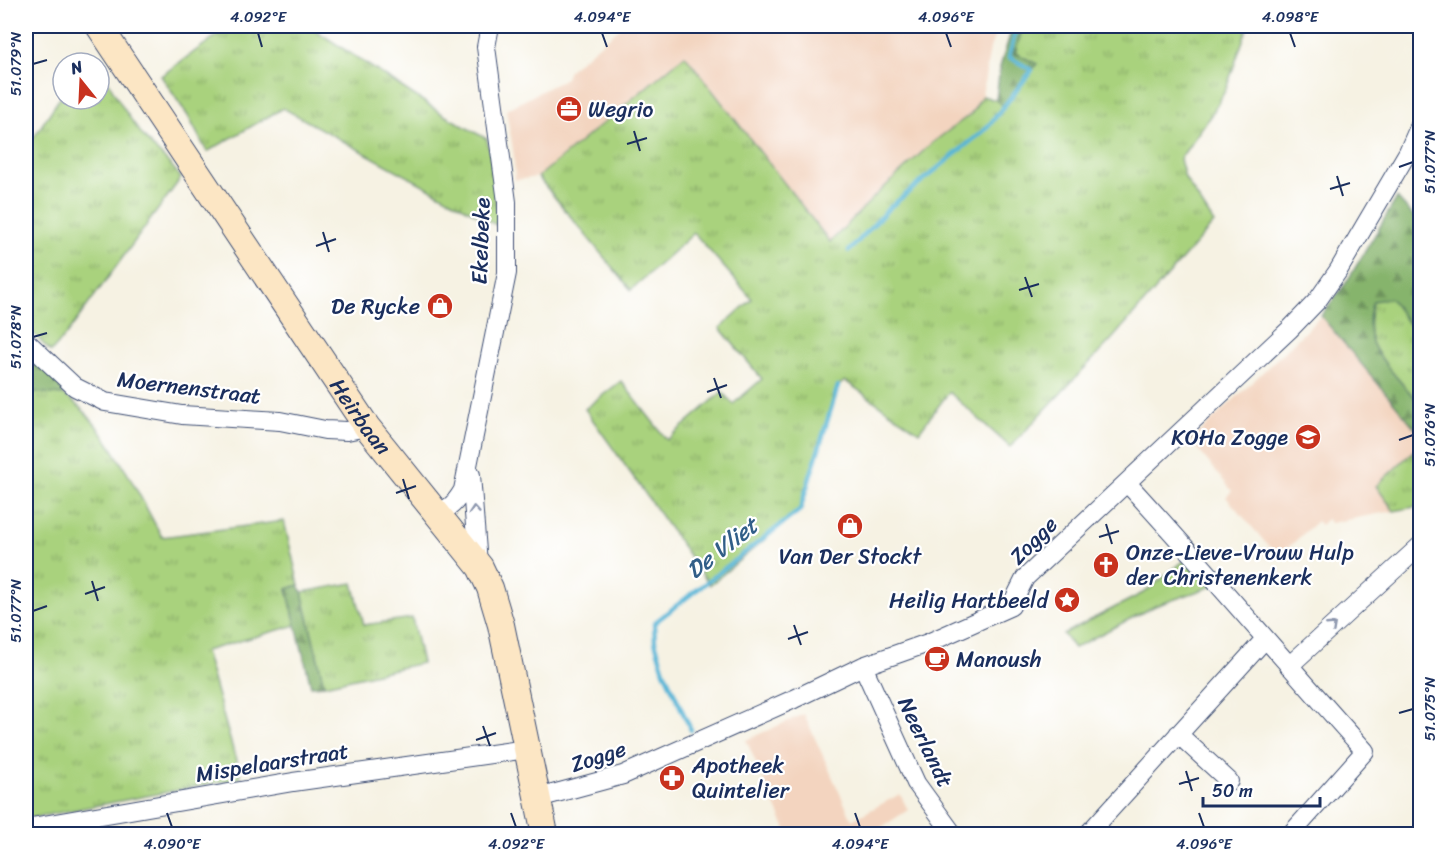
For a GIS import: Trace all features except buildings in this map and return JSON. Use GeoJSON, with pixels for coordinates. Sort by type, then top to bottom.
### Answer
{"type":"FeatureCollection","features":[{"type":"Feature","properties":{"kind":"main road","name":"Heirbaan"},"geometry":{"type":"LineString","coordinates":[[99,26],[367,427],[478,564],[490,588],[501,625],[545,834]]}},
{"type":"Feature","properties":{"kind":"street","name":"Ekelbeke"},"geometry":{"type":"LineString","coordinates":[[437,513],[448,510],[462,490],[507,273],[506,192],[486,47],[490,26]]}},
{"type":"Feature","properties":{"kind":"street","name":"Zogge"},"geometry":{"type":"LineString","coordinates":[[538,798],[623,775],[784,704],[863,666],[928,642],[1011,606],[1025,578],[1128,484],[1317,301],[1414,157],[1420,125]]}},
{"type":"Feature","properties":{"kind":"street","name":"Moernenstraat"},"geometry":{"type":"LineString","coordinates":[[26,341],[75,387],[105,402],[182,415],[280,421],[325,430],[347,431],[367,427]]}},
{"type":"Feature","properties":{"kind":"street","name":"Ekelbeke"},"geometry":{"type":"LineString","coordinates":[[470,455],[478,564]]}},
{"type":"Feature","properties":{"kind":"street"},"geometry":{"type":"LineString","coordinates":[[1128,484],[1206,569],[1365,751],[1291,834]]}},
{"type":"Feature","properties":{"kind":"street"},"geometry":{"type":"LineString","coordinates":[[1289,666],[1420,546]]}},
{"type":"Feature","properties":{"kind":"street"},"geometry":{"type":"LineString","coordinates":[[1088,834],[1265,639]]}},
{"type":"Feature","properties":{"kind":"street","name":"Neerlandt"},"geometry":{"type":"LineString","coordinates":[[863,666],[916,783],[953,834]]}},
{"type":"Feature","properties":{"kind":"street"},"geometry":{"type":"LineString","coordinates":[[1178,734],[1229,781]]}},
{"type":"Feature","properties":{"kind":"street","name":"Mispelaarstraat"},"geometry":{"type":"LineString","coordinates":[[26,828],[293,782],[527,749]]}},
{"type":"Feature","properties":{"kind":"shaded area"},"geometry":{"type":"Polygon","coordinates":[[[622,26],[998,26],[990,48],[982,96],[972,113],[932,143],[876,195],[830,243],[685,56],[538,177],[515,180],[514,155],[506,110],[566,78],[569,70],[622,26]]]}},
{"type":"Feature","properties":{"kind":"shaded area","name":"KOHa Zogge"},"geometry":{"type":"Polygon","coordinates":[[[1321,316],[1420,434],[1420,445],[1413,452],[1420,506],[1330,523],[1327,519],[1321,525],[1317,521],[1278,557],[1226,497],[1232,491],[1191,441],[1321,316]]]}},
{"type":"Feature","properties":{"kind":"shaded area"},"geometry":{"type":"Polygon","coordinates":[[[804,714],[852,820],[900,794],[908,810],[871,834],[788,834],[746,740],[804,714]]]}},
{"type":"Feature","properties":{"kind":"green space"},"geometry":{"type":"Polygon","coordinates":[[[230,26],[309,26],[444,115],[487,139],[495,183],[498,226],[283,108],[207,152],[188,116],[161,76],[230,26]]]}},
{"type":"Feature","properties":{"kind":"green space"},"geometry":{"type":"Polygon","coordinates":[[[1013,26],[1023,26],[1015,53],[1037,64],[1004,106],[996,100],[1000,67],[1013,26]]]}},
{"type":"Feature","properties":{"kind":"green space"},"geometry":{"type":"Polygon","coordinates":[[[1023,26],[1248,26],[1226,89],[1180,159],[1185,178],[1214,223],[1112,339],[1010,447],[949,392],[919,432],[845,381],[837,387],[800,510],[710,585],[585,409],[621,381],[667,440],[722,392],[733,404],[762,379],[720,328],[752,299],[694,233],[631,290],[538,177],[685,55],[830,242],[932,143],[972,113],[982,96],[996,100],[1004,106],[1037,64],[1015,53],[1023,26]]]}},
{"type":"Feature","properties":{"kind":"green space"},"geometry":{"type":"Polygon","coordinates":[[[111,86],[135,125],[181,178],[66,335],[51,352],[26,326],[26,149],[51,111],[111,111],[111,86]]]}},
{"type":"Feature","properties":{"kind":"green space"},"geometry":{"type":"Polygon","coordinates":[[[1397,198],[1420,223],[1420,285],[1416,290],[1420,294],[1420,340],[1390,298],[1373,301],[1369,330],[1374,346],[1392,373],[1420,404],[1420,434],[1321,316],[1346,283],[1397,198]]]}},
{"type":"Feature","properties":{"kind":"green space"},"geometry":{"type":"Polygon","coordinates":[[[1390,298],[1420,340],[1420,404],[1378,354],[1371,339],[1370,320],[1373,301],[1390,298]]]}},
{"type":"Feature","properties":{"kind":"green space"},"geometry":{"type":"Polygon","coordinates":[[[26,348],[68,388],[61,395],[35,392],[26,395],[26,348]]]}},
{"type":"Feature","properties":{"kind":"green space"},"geometry":{"type":"Polygon","coordinates":[[[35,392],[63,395],[92,420],[119,459],[162,537],[284,521],[299,585],[287,589],[296,625],[205,651],[241,778],[26,819],[26,395],[35,392]]]}},
{"type":"Feature","properties":{"kind":"green space"},"geometry":{"type":"Polygon","coordinates":[[[1420,445],[1420,506],[1394,511],[1376,486],[1420,445]]]}},
{"type":"Feature","properties":{"kind":"green space"},"geometry":{"type":"Polygon","coordinates":[[[1196,551],[1225,582],[1155,606],[1074,648],[1063,634],[1145,592],[1196,551]]]}},
{"type":"Feature","properties":{"kind":"green space"},"geometry":{"type":"Polygon","coordinates":[[[353,583],[364,625],[412,618],[422,663],[324,685],[302,592],[353,583]]]}},
{"type":"Feature","properties":{"kind":"green space"},"geometry":{"type":"Polygon","coordinates":[[[299,585],[324,685],[311,686],[287,589],[299,585]]]}},
{"type":"Feature","properties":{"kind":"waterway","name":"De Vliet"},"geometry":{"type":"LineString","coordinates":[[849,251],[889,208],[987,128],[1032,70],[1009,57],[1017,26]]}},
{"type":"Feature","properties":{"kind":"waterway","name":"De Vliet"},"geometry":{"type":"LineString","coordinates":[[691,730],[664,671],[655,642],[654,623],[800,510],[838,386]]}},
{"type":"Feature","properties":{"kind":"place","name":"Wegrio"},"geometry":{"type":"Point","coordinates":[569,109]}},
{"type":"Feature","properties":{"kind":"place","name":"De Rycke"},"geometry":{"type":"Point","coordinates":[440,306]}},
{"type":"Feature","properties":{"kind":"place","name":"KOHa Zogge"},"geometry":{"type":"Point","coordinates":[1308,437]}},
{"type":"Feature","properties":{"kind":"place","name":"Van Der Stockt"},"geometry":{"type":"Point","coordinates":[850,526]}},
{"type":"Feature","properties":{"kind":"place","name":"Onze-Lieve-Vrouw Hulp der Christenenkerk"},"geometry":{"type":"Point","coordinates":[1106,565]}},
{"type":"Feature","properties":{"kind":"place","name":"Heilig Hartbeeld"},"geometry":{"type":"Point","coordinates":[1067,600]}},
{"type":"Feature","properties":{"kind":"place","name":"Manoush"},"geometry":{"type":"Point","coordinates":[937,659]}},
{"type":"Feature","properties":{"kind":"place","name":"Apotheek Quintelier"},"geometry":{"type":"Point","coordinates":[672,778]}}]}
